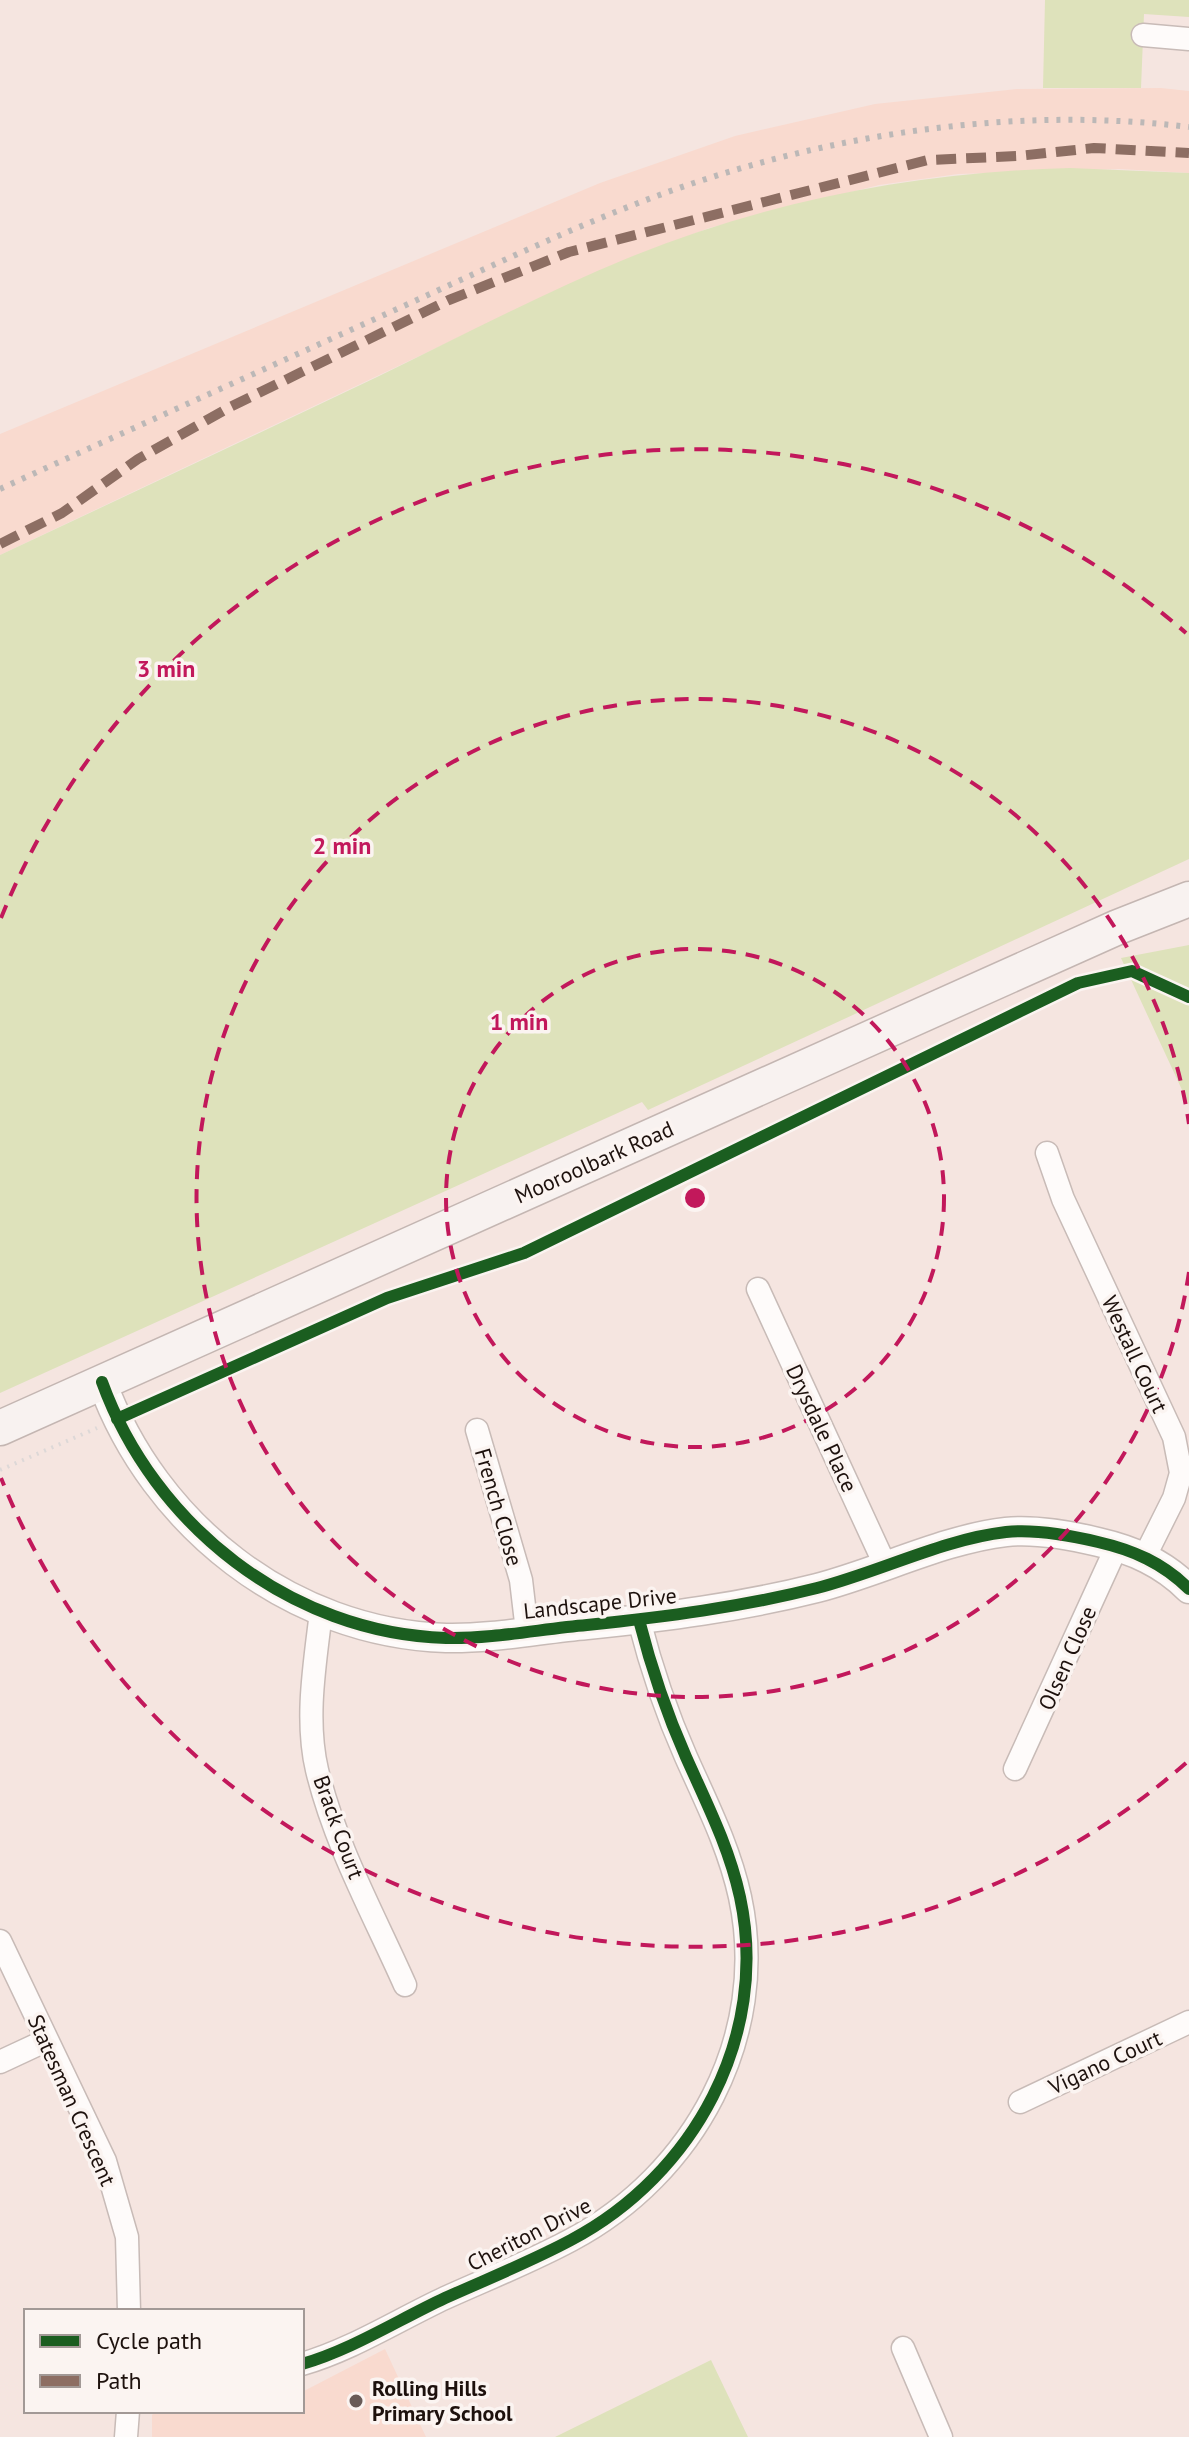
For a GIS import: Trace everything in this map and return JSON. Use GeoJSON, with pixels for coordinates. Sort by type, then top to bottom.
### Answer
{"type":"FeatureCollection","features":[{"type":"Feature","properties":{"kind":"main road","name":"Mooroolbark Road"},"geometry":{"type":"LineString","coordinates":[[0,1428],[1089,940],[1189,899]]}},
{"type":"Feature","properties":{"kind":"street"},"geometry":{"type":"LineString","coordinates":[[1143,35],[1189,39]]}},
{"type":"Feature","properties":{"kind":"street","name":"Westall Court"},"geometry":{"type":"LineString","coordinates":[[1047,1153],[1063,1199],[1174,1437],[1181,1473],[1174,1498],[1145,1556]]}},
{"type":"Feature","properties":{"kind":"street","name":"Drysdale Place"},"geometry":{"type":"LineString","coordinates":[[758,1289],[886,1567]]}},
{"type":"Feature","properties":{"kind":"street","name":"Landscape Drive"},"geometry":{"type":"LineString","coordinates":[[102,1382],[129,1444],[161,1489],[208,1541],[265,1584],[321,1612],[379,1628],[446,1638],[639,1620],[760,1601],[886,1567],[962,1542],[1007,1532],[1067,1535],[1117,1546],[1145,1556],[1189,1589]]}},
{"type":"Feature","properties":{"kind":"street","name":"French Close"},"geometry":{"type":"LineString","coordinates":[[477,1430],[521,1580],[527,1631]]}},
{"type":"Feature","properties":{"kind":"street","name":"Olsen Close"},"geometry":{"type":"LineString","coordinates":[[1015,1769],[1117,1546]]}},
{"type":"Feature","properties":{"kind":"street","name":"Brack Court"},"geometry":{"type":"LineString","coordinates":[[321,1612],[312,1695],[317,1768],[339,1838],[405,1985]]}},
{"type":"Feature","properties":{"kind":"street","name":"Cheriton Drive"},"geometry":{"type":"LineString","coordinates":[[304,2363],[572,2240],[624,2206],[674,2160],[712,2102],[739,2032],[748,1963],[741,1900],[727,1844],[664,1701],[639,1620]]}},
{"type":"Feature","properties":{"kind":"street","name":"Statesman Crescent"},"geometry":{"type":"LineString","coordinates":[[0,1941],[45,2041],[105,2161],[127,2237],[129,2309]]}},
{"type":"Feature","properties":{"kind":"street","name":"Vigano Court"},"geometry":{"type":"LineString","coordinates":[[1020,2102],[1189,2022]]}},
{"type":"Feature","properties":{"kind":"street"},"geometry":{"type":"LineString","coordinates":[[0,2062],[45,2041]]}},
{"type":"Feature","properties":{"kind":"street"},"geometry":{"type":"LineString","coordinates":[[903,2348],[941,2437]]}},
{"type":"Feature","properties":{"kind":"street"},"geometry":{"type":"LineString","coordinates":[[126,2437],[128,2413]]}},
{"type":"Feature","properties":{"kind":"path"},"geometry":{"type":"LineString","coordinates":[[0,1470],[117,1419]]}},
{"type":"Feature","properties":{"kind":"shaded area"},"geometry":{"type":"Polygon","coordinates":[[[1161,88],[1189,91],[1189,173],[1119,169],[958,174],[879,185],[709,228],[592,274],[0,555],[0,434],[600,183],[735,136],[875,104],[1017,89],[1161,88]]]}},
{"type":"Feature","properties":{"kind":"shaded area","name":"Rolling Hills Primary School"},"geometry":{"type":"Polygon","coordinates":[[[385,2349],[426,2437],[152,2437],[154,2413],[304,2413],[304,2391],[385,2349]]]}},
{"type":"Feature","properties":{"kind":"green space"},"geometry":{"type":"Polygon","coordinates":[[[1045,0],[1189,0],[1189,17],[1144,14],[1141,88],[1043,88],[1045,0]]]}},
{"type":"Feature","properties":{"kind":"green space"},"geometry":{"type":"Polygon","coordinates":[[[1070,168],[1189,173],[1189,859],[648,1110],[642,1102],[0,1393],[0,555],[565,286],[682,238],[790,205],[845,193],[957,176],[1070,168]]]}},
{"type":"Feature","properties":{"kind":"green space"},"geometry":{"type":"Polygon","coordinates":[[[1189,945],[1189,1105],[1121,958],[1189,945]]]}},
{"type":"Feature","properties":{"kind":"green space"},"geometry":{"type":"Polygon","coordinates":[[[711,2360],[748,2437],[555,2437],[711,2360]]]}},
{"type":"Feature","properties":{"kind":"railway"},"geometry":{"type":"LineString","coordinates":[[0,489],[553,238],[718,175],[783,157],[917,130],[1054,120],[1122,121],[1189,127]]}},
{"type":"Feature","properties":{"kind":"marked path"},"geometry":{"type":"LineString","coordinates":[[0,544],[62,513],[138,459],[230,407],[449,300],[569,252],[928,160],[1018,156],[1094,148],[1189,153]]}},
{"type":"Feature","properties":{"kind":"cycle path"},"geometry":{"type":"LineString","coordinates":[[117,1419],[387,1298],[524,1253],[1078,983],[1132,971],[1189,997]]}},
{"type":"Feature","properties":{"kind":"cycle path"},"geometry":{"type":"LineString","coordinates":[[102,1382],[125,1434],[156,1482],[193,1525],[235,1562],[282,1593],[334,1616],[389,1631],[446,1638],[481,1637],[703,1611],[817,1588],[959,1541],[1017,1531],[1064,1535],[1123,1549],[1158,1565],[1189,1589]]}},
{"type":"Feature","properties":{"kind":"cycle path"},"geometry":{"type":"LineString","coordinates":[[304,2363],[356,2343],[445,2298],[540,2256],[615,2212],[654,2179],[686,2140],[713,2096],[732,2049],[744,2000],[746,1949],[740,1897],[724,1843],[666,1706],[639,1620]]}},
{"type":"Feature","properties":{"kind":"place","name":"Rolling Hills Primary School"},"geometry":{"type":"Point","coordinates":[356,2401]}}]}
